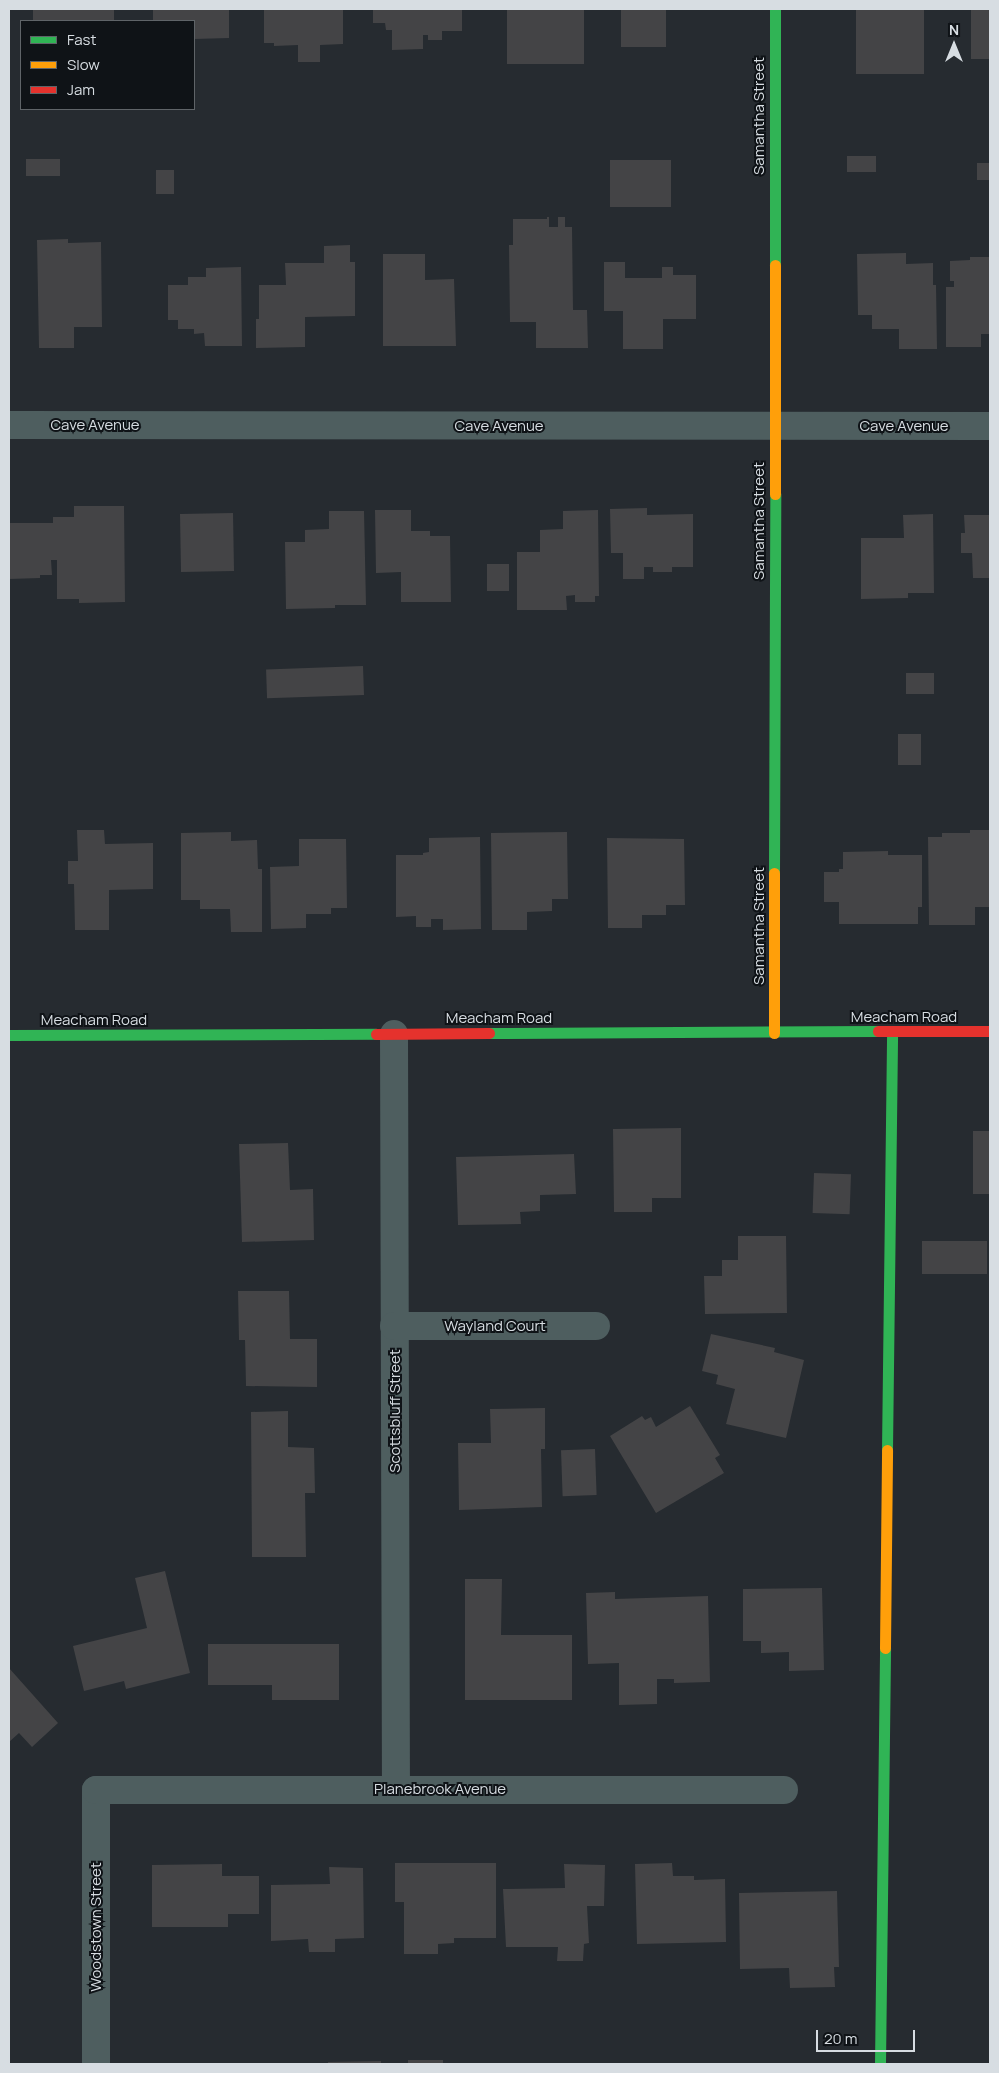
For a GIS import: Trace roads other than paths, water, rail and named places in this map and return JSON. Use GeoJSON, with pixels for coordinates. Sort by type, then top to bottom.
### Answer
{"type":"FeatureCollection","features":[{"type":"Feature","properties":{"kind":"street","name":"Samantha Street"},"geometry":{"type":"LineString","coordinates":[[774,9],[774,1032]]}},
{"type":"Feature","properties":{"kind":"street","name":"Cave Avenue"},"geometry":{"type":"LineString","coordinates":[[9,425],[990,426]]}},
{"type":"Feature","properties":{"kind":"street"},"geometry":{"type":"LineString","coordinates":[[880,2064],[892,1031]]}},
{"type":"Feature","properties":{"kind":"street","name":"Meacham Road"},"geometry":{"type":"LineString","coordinates":[[9,1035],[990,1031]]}},
{"type":"Feature","properties":{"kind":"street","name":"Scottsbluff Street"},"geometry":{"type":"LineString","coordinates":[[394,1034],[396,1789]]}},
{"type":"Feature","properties":{"kind":"street","name":"Wayland Court"},"geometry":{"type":"LineString","coordinates":[[394,1326],[596,1326]]}},
{"type":"Feature","properties":{"kind":"street","name":"Planebrook Avenue"},"geometry":{"type":"LineString","coordinates":[[96,1790],[784,1790]]}},
{"type":"Feature","properties":{"kind":"street","name":"Woodstown Street"},"geometry":{"type":"LineString","coordinates":[[96,1790],[96,2064]]}}]}
